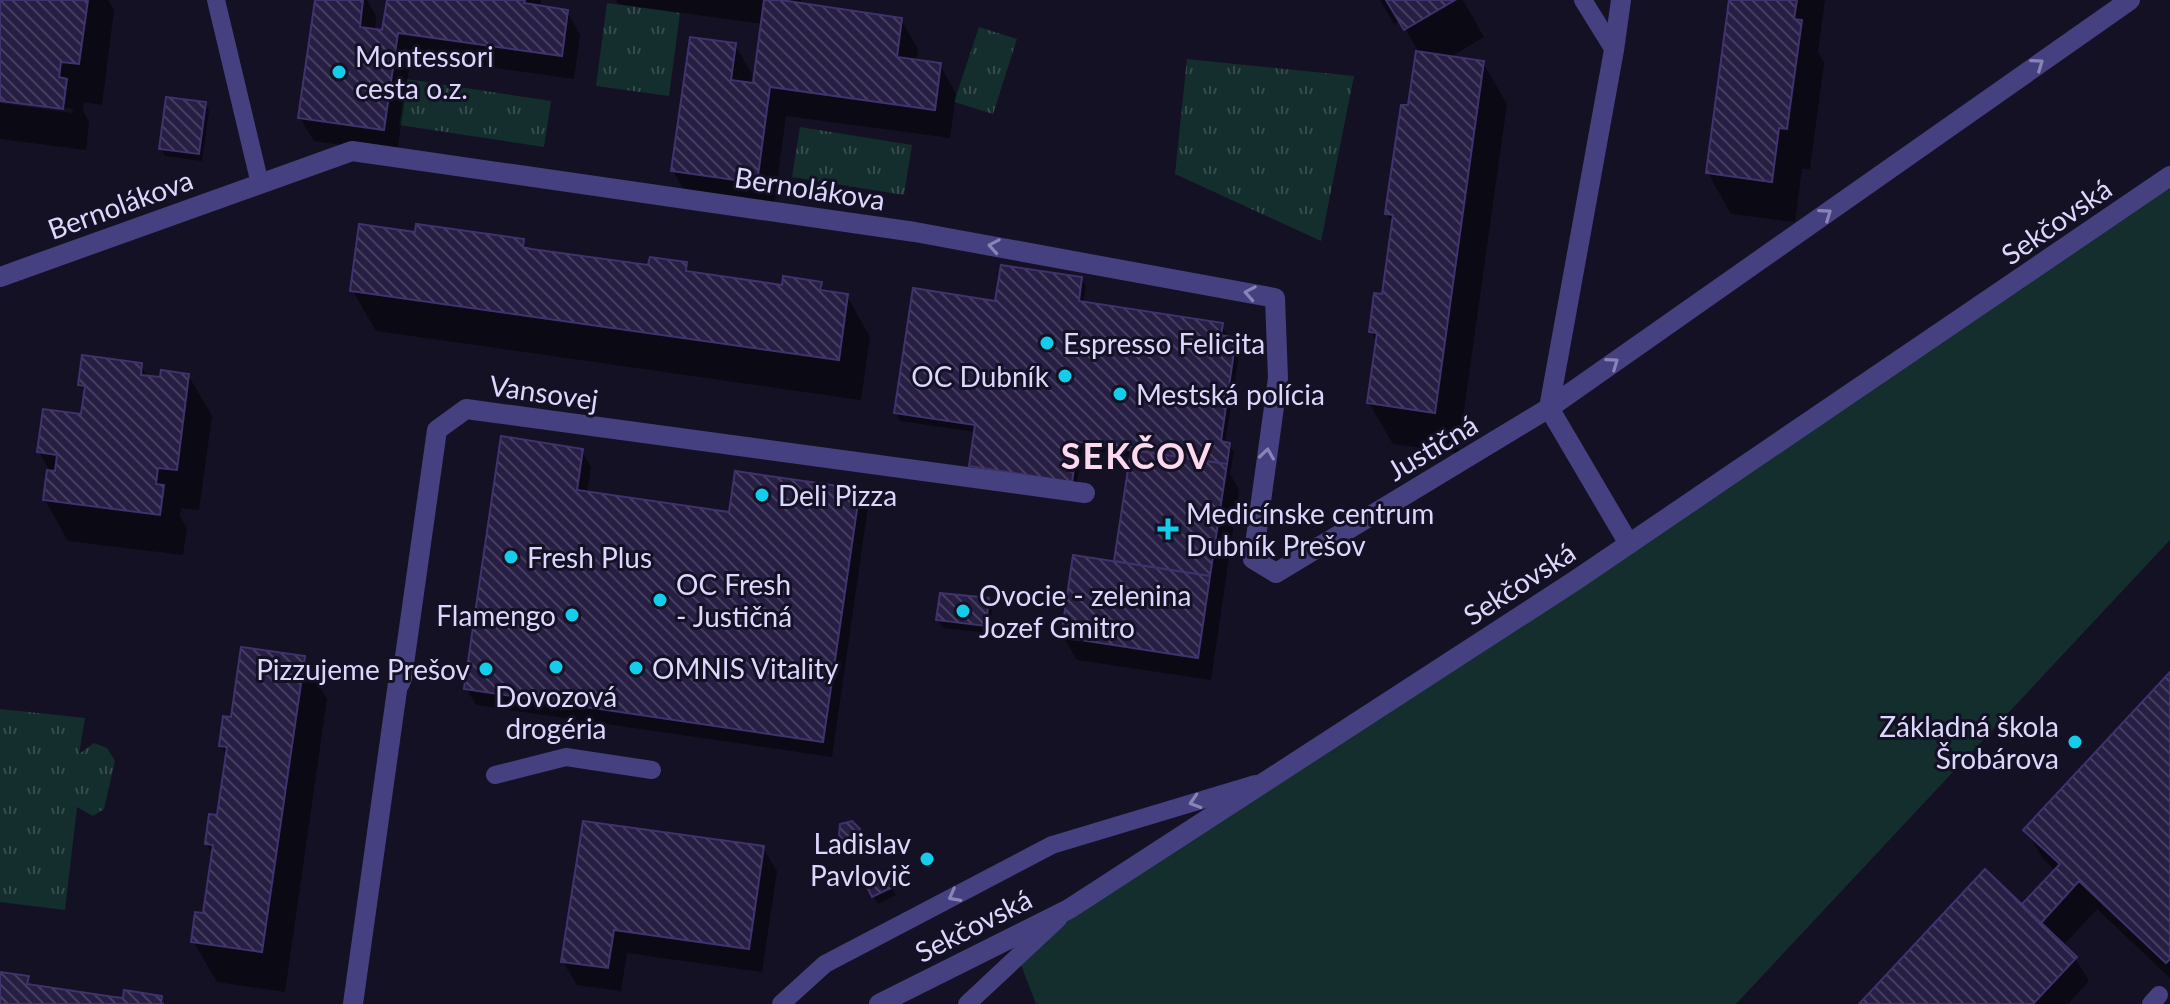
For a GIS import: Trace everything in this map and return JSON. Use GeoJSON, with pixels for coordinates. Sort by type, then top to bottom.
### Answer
{"type":"FeatureCollection","features":[{"type":"Feature","properties":{"kind":"street"},"geometry":{"type":"LineString","coordinates":[[1621,0],[1549,408],[1629,544]]}},
{"type":"Feature","properties":{"kind":"street"},"geometry":{"type":"LineString","coordinates":[[1549,408],[2130,0]]}},
{"type":"Feature","properties":{"kind":"street","name":"Bernolákova"},"geometry":{"type":"LineString","coordinates":[[0,277],[352,151],[915,232],[1275,298],[1278,378]]}},
{"type":"Feature","properties":{"kind":"street","name":"Sekčovská"},"geometry":{"type":"LineString","coordinates":[[879,1004],[1069,909],[1629,544],[2170,176]]}},
{"type":"Feature","properties":{"kind":"street","name":"Justičná"},"geometry":{"type":"LineString","coordinates":[[1278,378],[1253,559],[1276,573],[1549,408]]}},
{"type":"Feature","properties":{"kind":"street","name":"Vansovej"},"geometry":{"type":"LineString","coordinates":[[353,1004],[437,430],[466,409],[1085,493]]}},
{"type":"Feature","properties":{"kind":"lane"},"geometry":{"type":"LineString","coordinates":[[216,0],[260,184]]}},
{"type":"Feature","properties":{"kind":"lane"},"geometry":{"type":"LineString","coordinates":[[1583,0],[1614,50]]}},
{"type":"Feature","properties":{"kind":"lane"},"geometry":{"type":"LineString","coordinates":[[495,775],[566,757],[652,770]]}},
{"type":"Feature","properties":{"kind":"lane"},"geometry":{"type":"LineString","coordinates":[[781,1004],[825,964],[1052,845],[1269,779]]}},
{"type":"Feature","properties":{"kind":"lane"},"geometry":{"type":"LineString","coordinates":[[967,1004],[1069,909]]}},
{"type":"Feature","properties":{"kind":"green space"},"geometry":{"type":"Polygon","coordinates":[[[607,3],[680,13],[669,96],[596,86],[607,3]]]}},
{"type":"Feature","properties":{"kind":"green space"},"geometry":{"type":"Polygon","coordinates":[[[979,27],[1017,39],[993,114],[954,102],[979,27]]]}},
{"type":"Feature","properties":{"kind":"green space"},"geometry":{"type":"Polygon","coordinates":[[[1187,59],[1354,76],[1321,241],[1175,174],[1187,59]]]}},
{"type":"Feature","properties":{"kind":"green space"},"geometry":{"type":"Polygon","coordinates":[[[406,79],[551,101],[544,147],[399,125],[406,79]]]}},
{"type":"Feature","properties":{"kind":"green space"},"geometry":{"type":"Polygon","coordinates":[[[800,127],[912,145],[904,195],[792,177],[800,127]]]}},
{"type":"Feature","properties":{"kind":"green space"},"geometry":{"type":"Polygon","coordinates":[[[2170,170],[2170,540],[1736,1004],[1036,1004],[1013,944],[1627,537],[2170,170]]]}},
{"type":"Feature","properties":{"kind":"green space"},"geometry":{"type":"Polygon","coordinates":[[[0,709],[85,718],[79,754],[94,743],[107,748],[115,761],[104,809],[93,816],[77,807],[65,910],[0,902],[0,709]]]}},
{"type":"Feature","properties":{"kind":"building"},"geometry":{"type":"Polygon","coordinates":[[[0,0],[88,0],[79,64],[61,62],[59,77],[67,79],[63,109],[0,101],[0,0]]]}},
{"type":"Feature","properties":{"kind":"building"},"geometry":{"type":"Polygon","coordinates":[[[315,0],[363,0],[360,27],[382,30],[387,0],[525,0],[524,3],[568,10],[562,56],[398,33],[384,130],[298,118],[315,0]]]}},
{"type":"Feature","properties":{"kind":"building"},"geometry":{"type":"Polygon","coordinates":[[[764,0],[902,18],[897,57],[941,63],[935,110],[770,87],[757,183],[671,171],[690,37],[736,43],[731,80],[753,83],[764,0]]]}},
{"type":"Feature","properties":{"kind":"building"},"geometry":{"type":"Polygon","coordinates":[[[1386,0],[1455,0],[1404,30],[1386,0]]]}},
{"type":"Feature","properties":{"kind":"building"},"geometry":{"type":"Polygon","coordinates":[[[1729,0],[1797,0],[1794,19],[1802,20],[1787,129],[1779,128],[1772,182],[1706,173],[1729,0]]]}},
{"type":"Feature","properties":{"kind":"building"},"geometry":{"type":"Polygon","coordinates":[[[1416,51],[1484,61],[1435,413],[1367,403],[1377,333],[1369,332],[1374,293],[1382,294],[1393,215],[1385,214],[1386,206],[1401,105],[1408,105],[1416,51]]]}},
{"type":"Feature","properties":{"kind":"building"},"geometry":{"type":"Polygon","coordinates":[[[166,97],[206,102],[199,154],[159,149],[166,97]]]}},
{"type":"Feature","properties":{"kind":"building"},"geometry":{"type":"Polygon","coordinates":[[[359,224],[415,232],[416,224],[524,239],[523,247],[531,249],[648,265],[650,257],[687,262],[686,271],[782,285],[783,276],[822,282],[820,290],[848,294],[839,360],[350,291],[359,224]]]}},
{"type":"Feature","properties":{"kind":"building","name":"OC Dubník"},"geometry":{"type":"Polygon","coordinates":[[[1001,265],[1082,277],[1079,301],[1223,323],[1221,335],[1236,338],[1221,441],[1230,443],[1227,464],[1078,442],[1072,482],[969,466],[975,425],[894,413],[913,288],[995,301],[1001,265]]]}},
{"type":"Feature","properties":{"kind":"building"},"geometry":{"type":"Polygon","coordinates":[[[82,355],[142,363],[141,375],[160,377],[161,370],[189,374],[177,470],[158,468],[156,484],[164,485],[160,515],[43,500],[47,470],[55,471],[57,455],[37,452],[43,409],[81,414],[85,386],[78,385],[82,355]]]}},
{"type":"Feature","properties":{"kind":"building","name":"OC Fresh - Justičná"},"geometry":{"type":"Polygon","coordinates":[[[501,436],[583,449],[577,490],[729,512],[735,471],[860,489],[823,742],[464,689],[501,436]]]}},
{"type":"Feature","properties":{"kind":"building","name":"Medicínske centrum Dubník Prešov"},"geometry":{"type":"Polygon","coordinates":[[[1131,450],[1227,464],[1210,576],[1114,561],[1131,450]]]}},
{"type":"Feature","properties":{"kind":"building"},"geometry":{"type":"Polygon","coordinates":[[[1073,555],[1210,576],[1198,658],[1061,637],[1073,555]]]}},
{"type":"Feature","properties":{"kind":"building","name":"Ovocie - zelenina Jozef Gmitro"},"geometry":{"type":"Polygon","coordinates":[[[940,593],[989,598],[986,626],[936,620],[940,593]]]}},
{"type":"Feature","properties":{"kind":"building"},"geometry":{"type":"Polygon","coordinates":[[[241,647],[305,656],[262,952],[191,942],[195,912],[203,913],[213,845],[205,844],[209,814],[217,815],[227,747],[219,746],[223,716],[231,717],[241,647]]]}},
{"type":"Feature","properties":{"kind":"building"},"geometry":{"type":"Polygon","coordinates":[[[2170,672],[2170,959],[2166,963],[2079,881],[2041,923],[2022,904],[2060,864],[2023,830],[2170,672]]]}},
{"type":"Feature","properties":{"kind":"building"},"geometry":{"type":"Polygon","coordinates":[[[583,821],[764,846],[749,949],[614,930],[608,968],[561,962],[583,821]]]}},
{"type":"Feature","properties":{"kind":"building"},"geometry":{"type":"Polygon","coordinates":[[[852,821],[860,829],[858,839],[846,842],[839,835],[840,824],[852,821]]]}},
{"type":"Feature","properties":{"kind":"building"},"geometry":{"type":"Polygon","coordinates":[[[1985,869],[2077,957],[2033,1004],[1859,1004],[1985,869]]]}},
{"type":"Feature","properties":{"kind":"building"},"geometry":{"type":"Polygon","coordinates":[[[888,876],[893,887],[872,897],[867,887],[888,876]]]}},
{"type":"Feature","properties":{"kind":"building"},"geometry":{"type":"Polygon","coordinates":[[[0,972],[29,976],[27,984],[114,997],[123,998],[124,990],[162,996],[161,1004],[0,1004],[0,972]]]}},
{"type":"Feature","properties":{"kind":"place","name":"Montessori cesta o.z."},"geometry":{"type":"Point","coordinates":[339,72]}},
{"type":"Feature","properties":{"kind":"place","name":"Espresso Felicita"},"geometry":{"type":"Point","coordinates":[1047,343]}},
{"type":"Feature","properties":{"kind":"place","name":"OC Dubník"},"geometry":{"type":"Point","coordinates":[1065,376]}},
{"type":"Feature","properties":{"kind":"place","name":"Mestská polícia"},"geometry":{"type":"Point","coordinates":[1120,394]}},
{"type":"Feature","properties":{"kind":"place","name":"Deli Pizza"},"geometry":{"type":"Point","coordinates":[762,495]}},
{"type":"Feature","properties":{"kind":"place","name":"Medicínske centrum Dubník Prešov"},"geometry":{"type":"Point","coordinates":[1168,529]}},
{"type":"Feature","properties":{"kind":"place","name":"Fresh Plus"},"geometry":{"type":"Point","coordinates":[511,557]}},
{"type":"Feature","properties":{"kind":"place","name":"OC Fresh - Justičná"},"geometry":{"type":"Point","coordinates":[660,600]}},
{"type":"Feature","properties":{"kind":"place","name":"Ovocie - zelenina Jozef Gmitro"},"geometry":{"type":"Point","coordinates":[963,611]}},
{"type":"Feature","properties":{"kind":"place","name":"Flamengo"},"geometry":{"type":"Point","coordinates":[572,615]}},
{"type":"Feature","properties":{"kind":"place","name":"Dovozová drogéria"},"geometry":{"type":"Point","coordinates":[556,667]}},
{"type":"Feature","properties":{"kind":"place","name":"OMNIS Vitality"},"geometry":{"type":"Point","coordinates":[636,668]}},
{"type":"Feature","properties":{"kind":"place","name":"Pizzujeme Prešov"},"geometry":{"type":"Point","coordinates":[486,669]}},
{"type":"Feature","properties":{"kind":"place","name":"Základná škola Šrobárova"},"geometry":{"type":"Point","coordinates":[2075,742]}},
{"type":"Feature","properties":{"kind":"place","name":"Ladislav Pavlovič"},"geometry":{"type":"Point","coordinates":[927,859]}},
{"type":"Feature","properties":{"kind":"district","name":"SEKČOV"},"geometry":{"type":"Point","coordinates":[1137,455]}}]}
